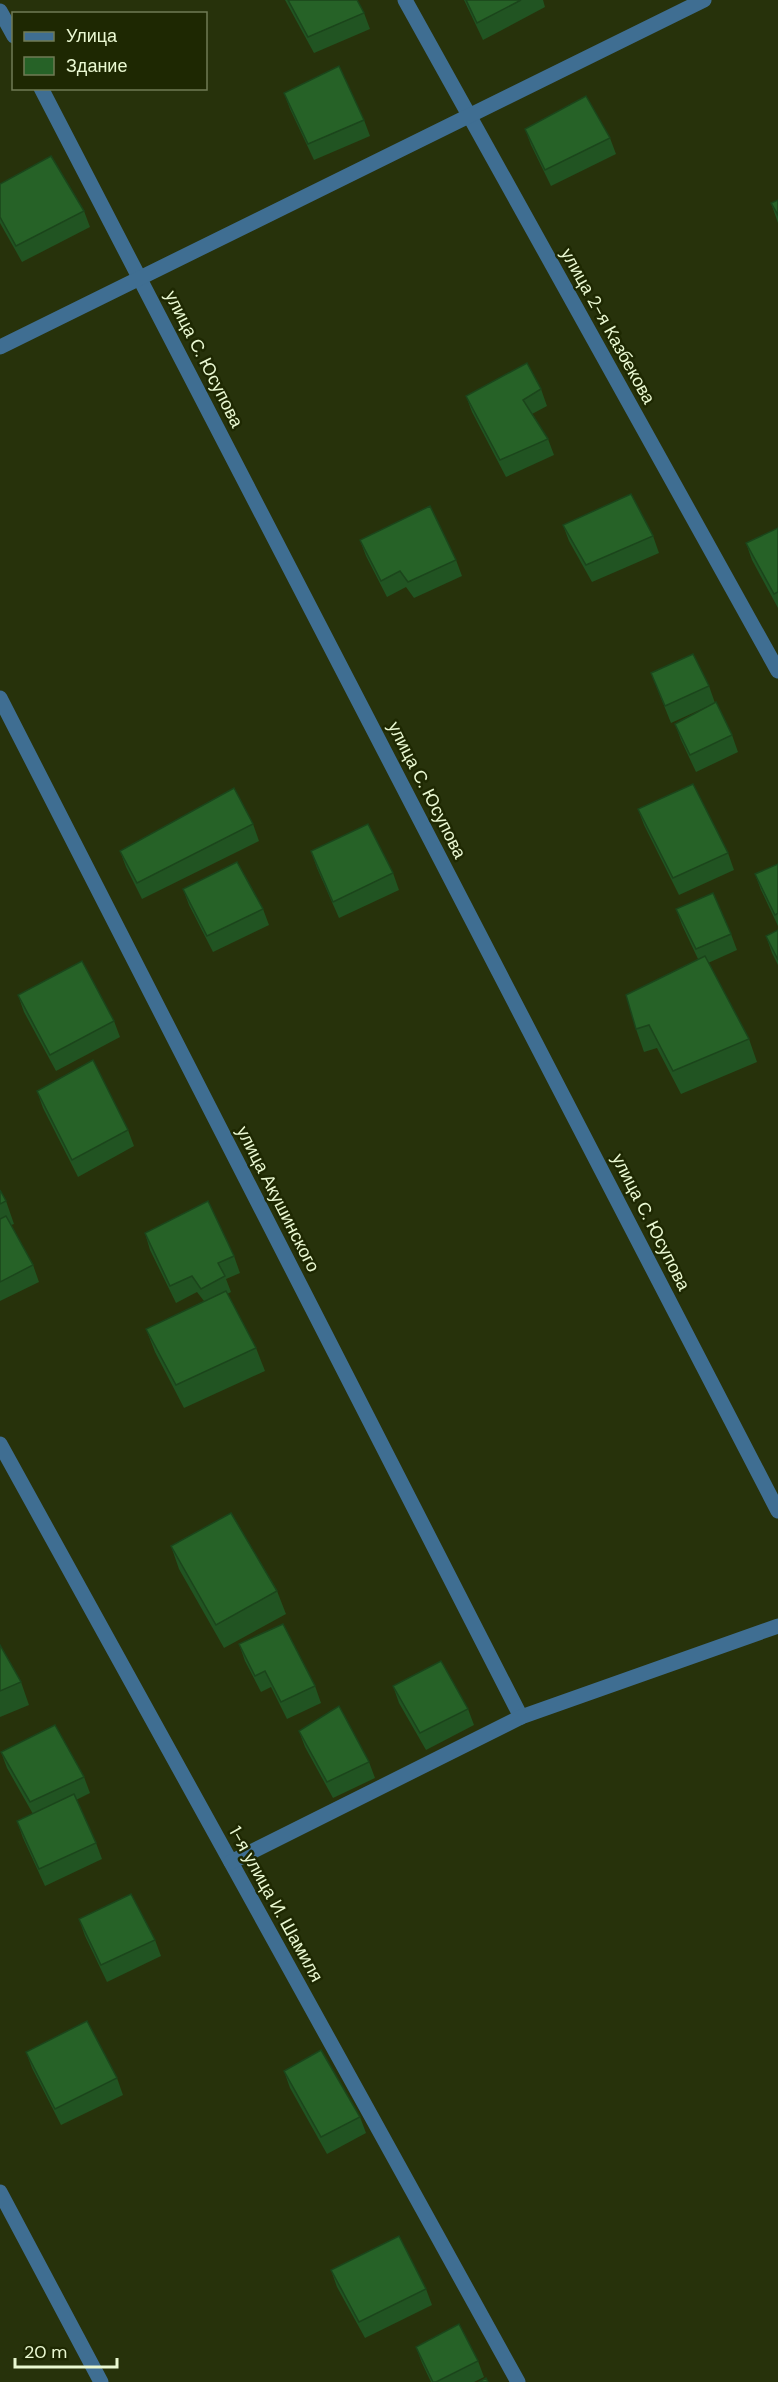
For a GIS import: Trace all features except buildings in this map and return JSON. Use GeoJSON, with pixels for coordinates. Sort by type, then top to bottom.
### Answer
{"type":"FeatureCollection","features":[{"type":"Feature","properties":{"kind":"street","name":"улица 2-я Казбекова"},"geometry":{"type":"LineString","coordinates":[[405,0],[778,671]]}},
{"type":"Feature","properties":{"kind":"street"},"geometry":{"type":"LineString","coordinates":[[0,347],[704,0]]}},
{"type":"Feature","properties":{"kind":"street"},"geometry":{"type":"LineString","coordinates":[[0,11],[12,32]]}},
{"type":"Feature","properties":{"kind":"street","name":"улица С. Юсупова"},"geometry":{"type":"LineString","coordinates":[[42,90],[778,1511]]}},
{"type":"Feature","properties":{"kind":"street","name":"улица Акушинского"},"geometry":{"type":"LineString","coordinates":[[0,698],[521,1717]]}},
{"type":"Feature","properties":{"kind":"street","name":"1-я улица И. Шамиля"},"geometry":{"type":"LineString","coordinates":[[0,1444],[518,2382]]}},
{"type":"Feature","properties":{"kind":"street"},"geometry":{"type":"LineString","coordinates":[[231,1862],[521,1717],[778,1626]]}},
{"type":"Feature","properties":{"kind":"street"},"geometry":{"type":"LineString","coordinates":[[0,2192],[101,2382]]}}]}
